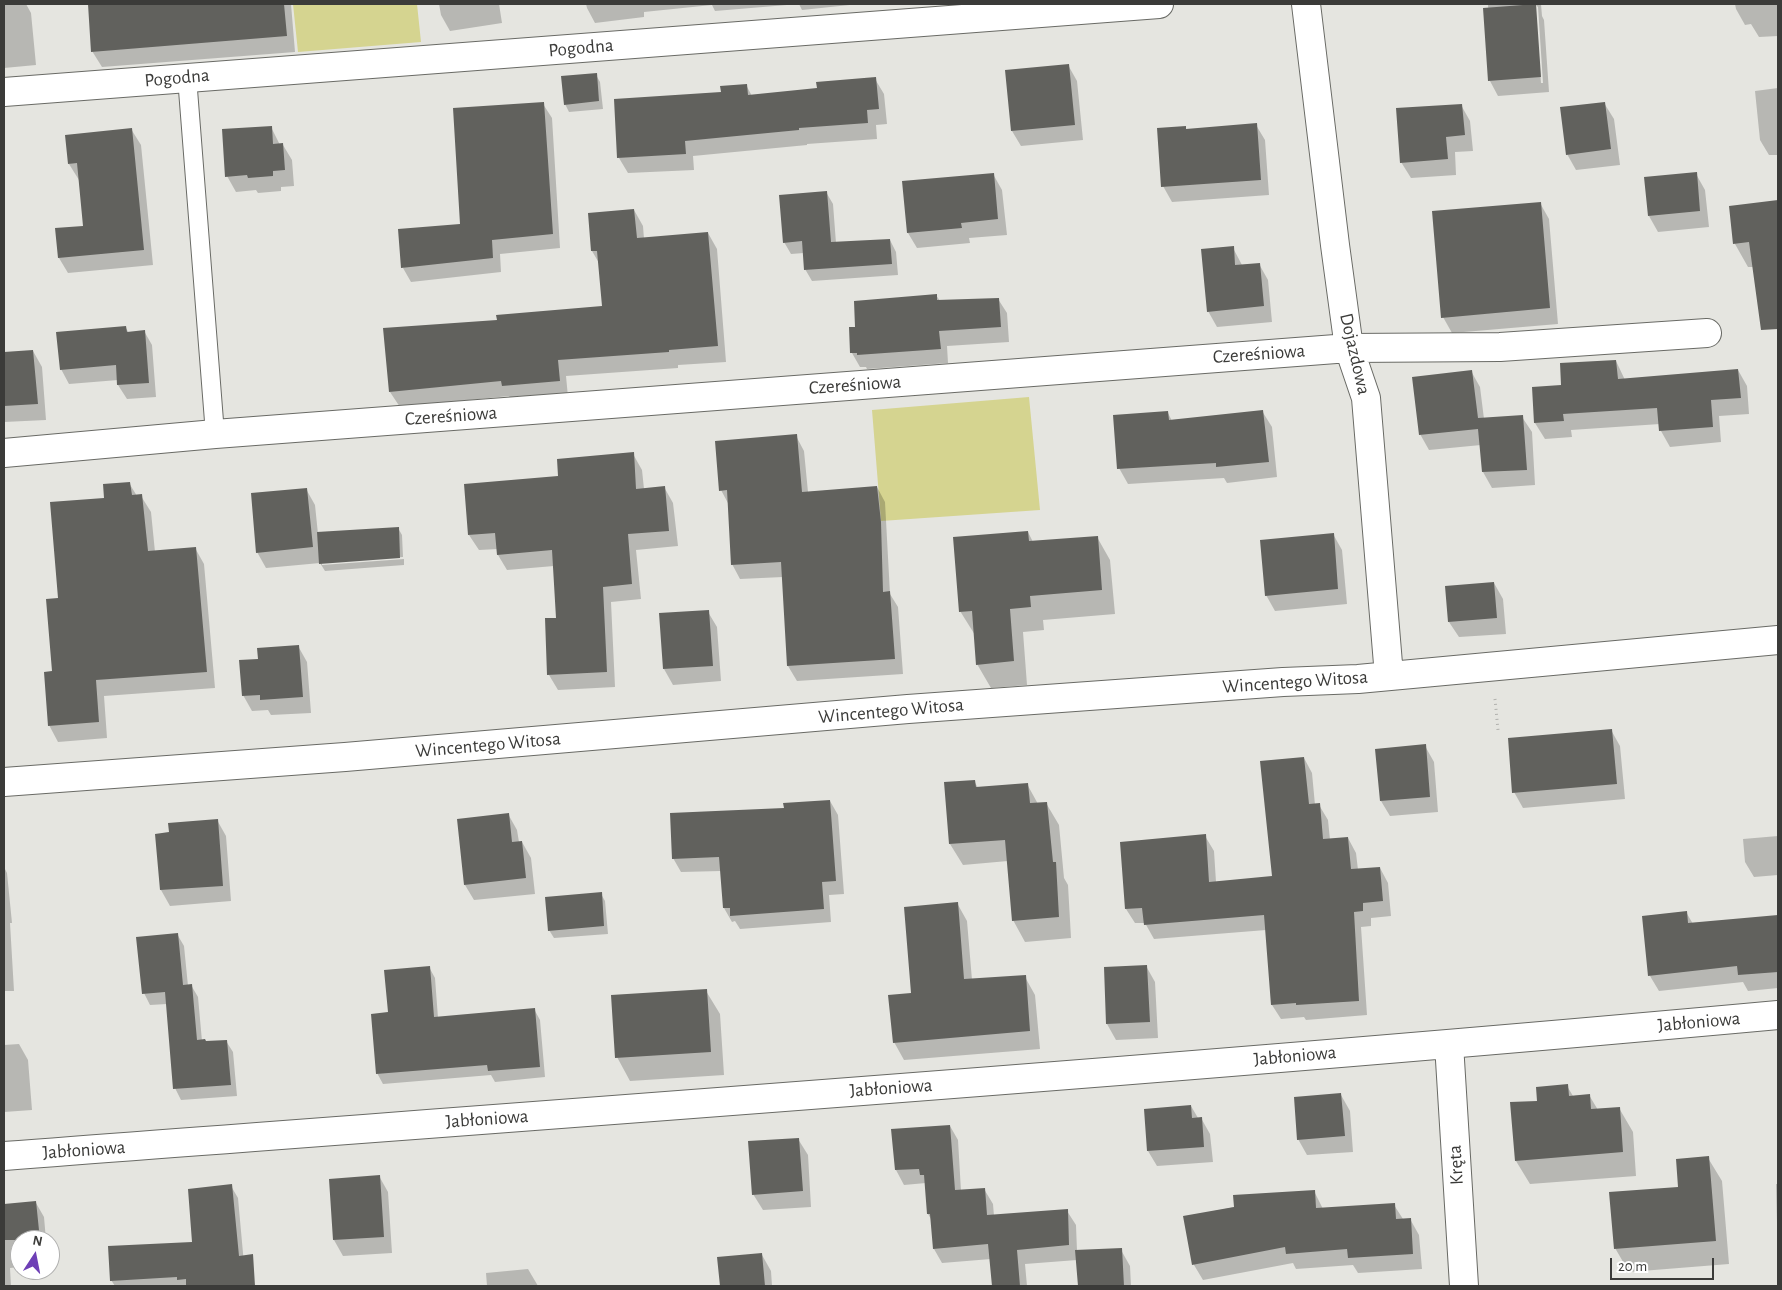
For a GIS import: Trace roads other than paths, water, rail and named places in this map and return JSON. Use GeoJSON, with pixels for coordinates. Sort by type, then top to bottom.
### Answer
{"type":"FeatureCollection","features":[{"type":"Feature","properties":{"kind":"street","name":"Pogodna"},"geometry":{"type":"LineString","coordinates":[[4,92],[1159,4]]}},
{"type":"Feature","properties":{"kind":"street","name":"Dojazdowa"},"geometry":{"type":"LineString","coordinates":[[1306,4],[1335,245],[1350,348],[1366,398],[1389,676]]}},
{"type":"Feature","properties":{"kind":"street","name":"Czereśniowa"},"geometry":{"type":"LineString","coordinates":[[4,453],[215,434],[1350,348],[1500,347],[1707,333]]}},
{"type":"Feature","properties":{"kind":"street","name":"Wincentego Witosa"},"geometry":{"type":"LineString","coordinates":[[4,782],[365,755],[908,709],[1389,676],[1778,640]]}},
{"type":"Feature","properties":{"kind":"street","name":"Jabłoniowa"},"geometry":{"type":"LineString","coordinates":[[4,1156],[1449,1044],[1778,1015]]}},
{"type":"Feature","properties":{"kind":"street","name":"Kręta"},"geometry":{"type":"LineString","coordinates":[[1449,1044],[1464,1286]]}},
{"type":"Feature","properties":{"kind":"lane"},"geometry":{"type":"LineString","coordinates":[[187,77],[215,434]]}}]}
